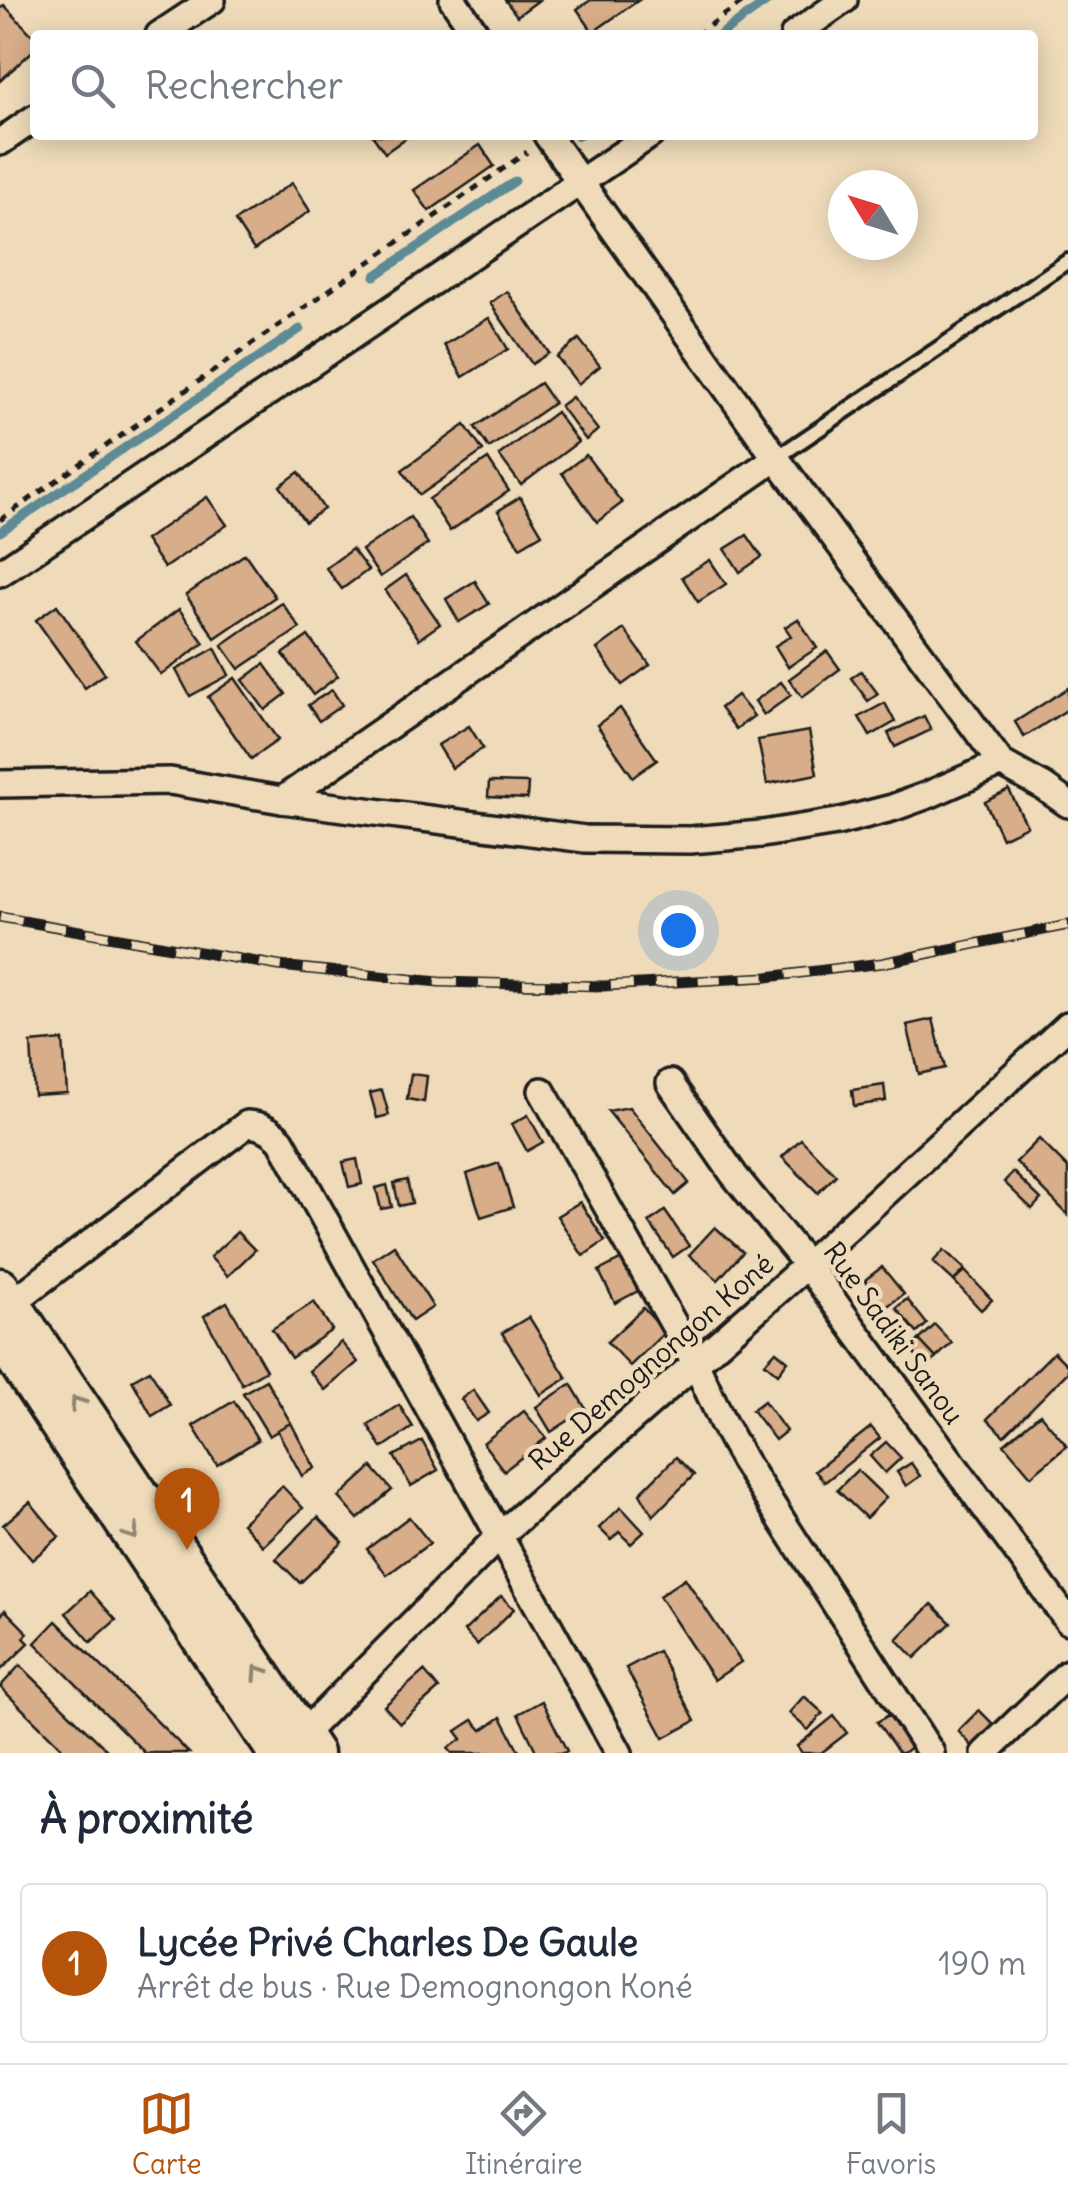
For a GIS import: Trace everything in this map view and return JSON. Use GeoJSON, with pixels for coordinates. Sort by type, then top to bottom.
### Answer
{"type":"FeatureCollection","features":[{"type":"Feature","properties":{"kind":"main road"},"geometry":{"type":"LineString","coordinates":[[2,1310],[294,1748]]}},
{"type":"Feature","properties":{"kind":"street"},"geometry":{"type":"LineString","coordinates":[[167,30],[212,0]]}},
{"type":"Feature","properties":{"kind":"street"},"geometry":{"type":"LineString","coordinates":[[453,0],[474,30]]}},
{"type":"Feature","properties":{"kind":"street"},"geometry":{"type":"LineString","coordinates":[[801,30],[844,0]]}},
{"type":"Feature","properties":{"kind":"street"},"geometry":{"type":"LineString","coordinates":[[0,142],[30,121]]}},
{"type":"Feature","properties":{"kind":"street"},"geometry":{"type":"LineString","coordinates":[[551,140],[776,458],[1001,763],[1068,804]]}},
{"type":"Feature","properties":{"kind":"street"},"geometry":{"type":"LineString","coordinates":[[1,571],[643,140]]}},
{"type":"Feature","properties":{"kind":"street"},"geometry":{"type":"LineString","coordinates":[[282,800],[776,458]]}},
{"type":"Feature","properties":{"kind":"street"},"geometry":{"type":"LineString","coordinates":[[0,784],[170,781],[282,800],[585,839],[690,840],[836,822],[892,808],[1001,763]]}},
{"type":"Feature","properties":{"kind":"street","name":"Rue Demognongon Koné"},"geometry":{"type":"LineString","coordinates":[[294,1748],[498,1537],[1066,1031]]}},
{"type":"Feature","properties":{"kind":"street","name":"Rue Sadiki Sanou"},"geometry":{"type":"LineString","coordinates":[[670,1082],[734,1175],[807,1264],[1068,1621]]}},
{"type":"Feature","properties":{"kind":"street"},"geometry":{"type":"LineString","coordinates":[[542,1090],[695,1362],[743,1460],[931,1753]]}},
{"type":"Feature","properties":{"kind":"street"},"geometry":{"type":"LineString","coordinates":[[2,1310],[247,1124],[260,1125],[272,1132],[281,1140],[619,1753]]}},
{"type":"Feature","properties":{"kind":"street"},"geometry":{"type":"LineString","coordinates":[[984,1753],[1068,1673]]}},
{"type":"Feature","properties":{"kind":"lane"},"geometry":{"type":"LineString","coordinates":[[776,458],[1068,261]]}},
{"type":"Feature","properties":{"kind":"path"},"geometry":{"type":"LineString","coordinates":[[703,30],[746,0]]}},
{"type":"Feature","properties":{"kind":"path"},"geometry":{"type":"LineString","coordinates":[[0,520],[542,140]]}},
{"type":"Feature","properties":{"kind":"building"},"geometry":{"type":"Polygon","coordinates":[[[505,0],[539,0],[517,16],[505,0]]]}},
{"type":"Feature","properties":{"kind":"building"},"geometry":{"type":"Polygon","coordinates":[[[591,0],[639,0],[596,30],[592,30],[577,9],[591,0]]]}},
{"type":"Feature","properties":{"kind":"building"},"geometry":{"type":"Polygon","coordinates":[[[4,5],[30,33],[30,54],[0,81],[0,9],[4,5]]]}},
{"type":"Feature","properties":{"kind":"building"},"geometry":{"type":"Polygon","coordinates":[[[376,140],[403,140],[385,153],[376,140]]]}},
{"type":"Feature","properties":{"kind":"building"},"geometry":{"type":"Polygon","coordinates":[[[480,145],[494,166],[429,211],[414,190],[480,145]]]}},
{"type":"Feature","properties":{"kind":"building"},"geometry":{"type":"Polygon","coordinates":[[[292,183],[310,211],[254,250],[235,221],[292,183]]]}},
{"type":"Feature","properties":{"kind":"building"},"geometry":{"type":"Polygon","coordinates":[[[507,291],[549,353],[532,364],[490,303],[507,291]]]}},
{"type":"Feature","properties":{"kind":"building"},"geometry":{"type":"Polygon","coordinates":[[[489,318],[508,349],[463,377],[444,345],[489,318]]]}},
{"type":"Feature","properties":{"kind":"building"},"geometry":{"type":"Polygon","coordinates":[[[579,339],[600,366],[578,384],[557,357],[579,339]]]}},
{"type":"Feature","properties":{"kind":"building"},"geometry":{"type":"Polygon","coordinates":[[[540,383],[554,403],[489,448],[475,427],[540,383]]]}},
{"type":"Feature","properties":{"kind":"building"},"geometry":{"type":"Polygon","coordinates":[[[572,397],[598,430],[586,440],[560,406],[572,397]]]}},
{"type":"Feature","properties":{"kind":"building"},"geometry":{"type":"Polygon","coordinates":[[[556,412],[578,442],[521,485],[499,455],[556,412]]]}},
{"type":"Feature","properties":{"kind":"building"},"geometry":{"type":"Polygon","coordinates":[[[465,425],[483,451],[420,495],[402,470],[465,425]]]}},
{"type":"Feature","properties":{"kind":"building"},"geometry":{"type":"Polygon","coordinates":[[[586,455],[622,503],[597,522],[562,473],[586,455]]]}},
{"type":"Feature","properties":{"kind":"building"},"geometry":{"type":"Polygon","coordinates":[[[488,459],[509,491],[450,531],[429,499],[488,459]]]}},
{"type":"Feature","properties":{"kind":"building"},"geometry":{"type":"Polygon","coordinates":[[[299,472],[324,509],[305,522],[280,486],[299,472]]]}},
{"type":"Feature","properties":{"kind":"building"},"geometry":{"type":"Polygon","coordinates":[[[207,497],[227,525],[164,568],[145,540],[207,497]]]}},
{"type":"Feature","properties":{"kind":"building"},"geometry":{"type":"Polygon","coordinates":[[[520,497],[542,534],[520,547],[498,511],[520,497]]]}},
{"type":"Feature","properties":{"kind":"building"},"geometry":{"type":"Polygon","coordinates":[[[410,517],[428,544],[380,577],[362,550],[410,517]]]}},
{"type":"Feature","properties":{"kind":"building"},"geometry":{"type":"Polygon","coordinates":[[[747,535],[762,557],[740,572],[725,549],[747,535]]]}},
{"type":"Feature","properties":{"kind":"building"},"geometry":{"type":"Polygon","coordinates":[[[352,549],[368,570],[342,589],[326,568],[352,549]]]}},
{"type":"Feature","properties":{"kind":"building"},"geometry":{"type":"Polygon","coordinates":[[[245,554],[275,597],[215,638],[186,595],[245,554]]]}},
{"type":"Feature","properties":{"kind":"building"},"geometry":{"type":"Polygon","coordinates":[[[710,560],[726,584],[698,602],[682,577],[710,560]]]}},
{"type":"Feature","properties":{"kind":"building"},"geometry":{"type":"Polygon","coordinates":[[[406,575],[440,624],[419,639],[385,590],[406,575]]]}},
{"type":"Feature","properties":{"kind":"building"},"geometry":{"type":"Polygon","coordinates":[[[475,581],[489,604],[459,622],[446,599],[475,581]]]}},
{"type":"Feature","properties":{"kind":"building"},"geometry":{"type":"Polygon","coordinates":[[[282,603],[300,628],[239,669],[222,645],[282,603]]]}},
{"type":"Feature","properties":{"kind":"building"},"geometry":{"type":"Polygon","coordinates":[[[57,605],[105,674],[85,688],[36,620],[57,605]]]}},
{"type":"Feature","properties":{"kind":"building"},"geometry":{"type":"Polygon","coordinates":[[[179,609],[204,643],[161,675],[136,641],[179,609]]]}},
{"type":"Feature","properties":{"kind":"building"},"geometry":{"type":"Polygon","coordinates":[[[798,619],[817,648],[788,667],[775,646],[791,636],[785,627],[798,619]]]}},
{"type":"Feature","properties":{"kind":"building"},"geometry":{"type":"Polygon","coordinates":[[[624,629],[650,665],[622,685],[597,649],[624,629]]]}},
{"type":"Feature","properties":{"kind":"building"},"geometry":{"type":"Polygon","coordinates":[[[308,636],[338,676],[313,695],[283,654],[308,636]]]}},
{"type":"Feature","properties":{"kind":"building"},"geometry":{"type":"Polygon","coordinates":[[[215,648],[229,675],[190,696],[176,670],[215,648]]]}},
{"type":"Feature","properties":{"kind":"building"},"geometry":{"type":"Polygon","coordinates":[[[827,651],[840,669],[802,697],[789,679],[827,651]]]}},
{"type":"Feature","properties":{"kind":"building"},"geometry":{"type":"Polygon","coordinates":[[[264,664],[286,694],[265,710],[243,680],[264,664]]]}},
{"type":"Feature","properties":{"kind":"building"},"geometry":{"type":"Polygon","coordinates":[[[861,671],[878,694],[868,701],[851,678],[861,671]]]}},
{"type":"Feature","properties":{"kind":"building"},"geometry":{"type":"Polygon","coordinates":[[[235,678],[278,740],[251,759],[208,697],[235,678]]]}},
{"type":"Feature","properties":{"kind":"building"},"geometry":{"type":"Polygon","coordinates":[[[781,682],[791,695],[764,715],[755,701],[781,682]]]}},
{"type":"Feature","properties":{"kind":"building"},"geometry":{"type":"Polygon","coordinates":[[[1068,688],[1068,709],[1024,737],[1015,722],[1068,688]]]}},
{"type":"Feature","properties":{"kind":"building"},"geometry":{"type":"Polygon","coordinates":[[[332,690],[342,705],[319,721],[308,705],[332,690]]]}},
{"type":"Feature","properties":{"kind":"building"},"geometry":{"type":"Polygon","coordinates":[[[737,695],[754,716],[736,729],[720,708],[737,695]]]}},
{"type":"Feature","properties":{"kind":"building"},"geometry":{"type":"Polygon","coordinates":[[[885,703],[895,722],[870,736],[859,717],[885,703]]]}},
{"type":"Feature","properties":{"kind":"building"},"geometry":{"type":"Polygon","coordinates":[[[620,708],[657,760],[633,777],[597,725],[620,708]]]}},
{"type":"Feature","properties":{"kind":"building"},"geometry":{"type":"Polygon","coordinates":[[[924,716],[931,730],[895,747],[888,733],[924,716]]]}},
{"type":"Feature","properties":{"kind":"building"},"geometry":{"type":"Polygon","coordinates":[[[469,726],[483,748],[452,768],[438,745],[469,726]]]}},
{"type":"Feature","properties":{"kind":"building"},"geometry":{"type":"Polygon","coordinates":[[[809,731],[817,774],[767,784],[758,740],[809,731]]]}},
{"type":"Feature","properties":{"kind":"building"},"geometry":{"type":"Polygon","coordinates":[[[489,782],[528,783],[527,799],[488,797],[489,782]]]}},
{"type":"Feature","properties":{"kind":"building"},"geometry":{"type":"Polygon","coordinates":[[[1009,790],[1027,826],[1002,838],[985,802],[1009,790]]]}},
{"type":"Feature","properties":{"kind":"building"},"geometry":{"type":"Polygon","coordinates":[[[933,1019],[945,1068],[919,1074],[907,1025],[933,1019]]]}},
{"type":"Feature","properties":{"kind":"building"},"geometry":{"type":"Polygon","coordinates":[[[63,1040],[67,1093],[34,1095],[31,1043],[63,1040]]]}},
{"type":"Feature","properties":{"kind":"building"},"geometry":{"type":"Polygon","coordinates":[[[411,1074],[427,1076],[424,1102],[407,1099],[411,1074]]]}},
{"type":"Feature","properties":{"kind":"building"},"geometry":{"type":"Polygon","coordinates":[[[884,1085],[886,1101],[854,1106],[852,1090],[884,1085]]]}},
{"type":"Feature","properties":{"kind":"building"},"geometry":{"type":"Polygon","coordinates":[[[382,1090],[389,1115],[377,1118],[370,1093],[382,1090]]]}},
{"type":"Feature","properties":{"kind":"building"},"geometry":{"type":"Polygon","coordinates":[[[629,1107],[689,1183],[675,1195],[608,1111],[629,1107]]]}},
{"type":"Feature","properties":{"kind":"building"},"geometry":{"type":"Polygon","coordinates":[[[528,1115],[543,1142],[527,1151],[512,1124],[528,1115]]]}},
{"type":"Feature","properties":{"kind":"building"},"geometry":{"type":"Polygon","coordinates":[[[801,1139],[836,1175],[818,1193],[782,1157],[801,1139]]]}},
{"type":"Feature","properties":{"kind":"building"},"geometry":{"type":"Polygon","coordinates":[[[1039,1139],[1068,1168],[1068,1215],[1016,1162],[1039,1139]]]}},
{"type":"Feature","properties":{"kind":"building"},"geometry":{"type":"Polygon","coordinates":[[[357,1159],[362,1184],[349,1187],[343,1162],[357,1159]]]}},
{"type":"Feature","properties":{"kind":"building"},"geometry":{"type":"Polygon","coordinates":[[[499,1163],[513,1207],[481,1217],[467,1174],[499,1163]]]}},
{"type":"Feature","properties":{"kind":"building"},"geometry":{"type":"Polygon","coordinates":[[[1013,1172],[1041,1199],[1032,1209],[1004,1182],[1013,1172]]]}},
{"type":"Feature","properties":{"kind":"building"},"geometry":{"type":"Polygon","coordinates":[[[407,1180],[412,1203],[399,1206],[394,1183],[407,1180]]]}},
{"type":"Feature","properties":{"kind":"building"},"geometry":{"type":"Polygon","coordinates":[[[387,1185],[392,1207],[381,1209],[376,1188],[387,1185]]]}},
{"type":"Feature","properties":{"kind":"building"},"geometry":{"type":"Polygon","coordinates":[[[580,1202],[605,1241],[583,1256],[557,1216],[580,1202]]]}},
{"type":"Feature","properties":{"kind":"building"},"geometry":{"type":"Polygon","coordinates":[[[665,1211],[689,1246],[673,1257],[649,1222],[665,1211]]]}},
{"type":"Feature","properties":{"kind":"building"},"geometry":{"type":"Polygon","coordinates":[[[715,1227],[743,1252],[718,1280],[689,1255],[715,1227]]]}},
{"type":"Feature","properties":{"kind":"building"},"geometry":{"type":"Polygon","coordinates":[[[237,1232],[255,1250],[228,1276],[210,1257],[237,1232]]]}},
{"type":"Feature","properties":{"kind":"building"},"geometry":{"type":"Polygon","coordinates":[[[394,1245],[433,1307],[412,1321],[373,1259],[394,1245]]]}},
{"type":"Feature","properties":{"kind":"building"},"geometry":{"type":"Polygon","coordinates":[[[944,1250],[965,1269],[954,1281],[933,1262],[944,1250]]]}},
{"type":"Feature","properties":{"kind":"building"},"geometry":{"type":"Polygon","coordinates":[[[622,1259],[638,1291],[615,1303],[599,1271],[622,1259]]]}},
{"type":"Feature","properties":{"kind":"building"},"geometry":{"type":"Polygon","coordinates":[[[882,1267],[904,1294],[886,1307],[865,1280],[882,1267]]]}},
{"type":"Feature","properties":{"kind":"building"},"geometry":{"type":"Polygon","coordinates":[[[965,1271],[992,1300],[981,1310],[954,1281],[965,1271]]]}},
{"type":"Feature","properties":{"kind":"building"},"geometry":{"type":"Polygon","coordinates":[[[907,1299],[927,1324],[917,1333],[896,1308],[907,1299]]]}},
{"type":"Feature","properties":{"kind":"building"},"geometry":{"type":"Polygon","coordinates":[[[227,1302],[266,1370],[242,1384],[204,1316],[227,1302]]]}},
{"type":"Feature","properties":{"kind":"building"},"geometry":{"type":"Polygon","coordinates":[[[314,1302],[332,1330],[291,1358],[272,1329],[314,1302]]]}},
{"type":"Feature","properties":{"kind":"building"},"geometry":{"type":"Polygon","coordinates":[[[643,1308],[665,1332],[630,1366],[607,1342],[643,1308]]]}},
{"type":"Feature","properties":{"kind":"building"},"geometry":{"type":"Polygon","coordinates":[[[529,1317],[567,1378],[541,1395],[502,1333],[529,1317]]]}},
{"type":"Feature","properties":{"kind":"building"},"geometry":{"type":"Polygon","coordinates":[[[935,1325],[952,1343],[936,1358],[919,1340],[935,1325]]]}},
{"type":"Feature","properties":{"kind":"building"},"geometry":{"type":"Polygon","coordinates":[[[919,1340],[936,1358],[927,1367],[910,1349],[919,1340]]]}},
{"type":"Feature","properties":{"kind":"building"},"geometry":{"type":"Polygon","coordinates":[[[341,1342],[358,1362],[325,1390],[309,1371],[341,1342]]]}},
{"type":"Feature","properties":{"kind":"building"},"geometry":{"type":"Polygon","coordinates":[[[776,1351],[788,1361],[778,1374],[765,1363],[776,1351]]]}},
{"type":"Feature","properties":{"kind":"building"},"geometry":{"type":"Polygon","coordinates":[[[1054,1352],[1068,1366],[1068,1372],[1004,1436],[987,1419],[1054,1352]]]}},
{"type":"Feature","properties":{"kind":"building"},"geometry":{"type":"Polygon","coordinates":[[[150,1370],[170,1405],[152,1416],[132,1380],[150,1370]]]}},
{"type":"Feature","properties":{"kind":"building"},"geometry":{"type":"Polygon","coordinates":[[[266,1380],[291,1423],[269,1436],[243,1393],[266,1380]]]}},
{"type":"Feature","properties":{"kind":"building"},"geometry":{"type":"Polygon","coordinates":[[[571,1384],[586,1409],[551,1432],[536,1407],[571,1384]]]}},
{"type":"Feature","properties":{"kind":"building"},"geometry":{"type":"Polygon","coordinates":[[[473,1390],[489,1413],[476,1421],[461,1399],[473,1390]]]}},
{"type":"Feature","properties":{"kind":"building"},"geometry":{"type":"Polygon","coordinates":[[[234,1401],[258,1440],[217,1465],[193,1426],[234,1401]]]}},
{"type":"Feature","properties":{"kind":"building"},"geometry":{"type":"Polygon","coordinates":[[[764,1401],[786,1431],[775,1440],[752,1410],[764,1401]]]}},
{"type":"Feature","properties":{"kind":"building"},"geometry":{"type":"Polygon","coordinates":[[[399,1405],[413,1427],[382,1448],[368,1425],[399,1405]]]}},
{"type":"Feature","properties":{"kind":"building"},"geometry":{"type":"Polygon","coordinates":[[[524,1411],[546,1438],[504,1471],[483,1443],[524,1411]]]}},
{"type":"Feature","properties":{"kind":"building"},"geometry":{"type":"Polygon","coordinates":[[[1040,1414],[1067,1446],[1031,1476],[1004,1444],[1040,1414]]]}},
{"type":"Feature","properties":{"kind":"building"},"geometry":{"type":"Polygon","coordinates":[[[291,1423],[315,1468],[302,1476],[277,1430],[291,1423]]]}},
{"type":"Feature","properties":{"kind":"building"},"geometry":{"type":"Polygon","coordinates":[[[871,1427],[880,1438],[825,1482],[815,1471],[871,1427]]]}},
{"type":"Feature","properties":{"kind":"building"},"geometry":{"type":"Polygon","coordinates":[[[422,1441],[438,1470],[411,1486],[394,1456],[422,1441]]]}},
{"type":"Feature","properties":{"kind":"building"},"geometry":{"type":"Polygon","coordinates":[[[886,1442],[901,1458],[885,1473],[870,1456],[886,1442]]]}},
{"type":"Feature","properties":{"kind":"building"},"geometry":{"type":"Polygon","coordinates":[[[676,1457],[694,1475],[653,1516],[640,1493],[676,1457]]]}},
{"type":"Feature","properties":{"kind":"building"},"geometry":{"type":"Polygon","coordinates":[[[911,1463],[920,1476],[906,1486],[897,1472],[911,1463]]]}},
{"type":"Feature","properties":{"kind":"building"},"geometry":{"type":"Polygon","coordinates":[[[372,1467],[392,1490],[358,1519],[339,1497],[372,1467]]]}},
{"type":"Feature","properties":{"kind":"building"},"geometry":{"type":"Polygon","coordinates":[[[857,1470],[886,1498],[866,1518],[837,1490],[857,1470]]]}},
{"type":"Feature","properties":{"kind":"building"},"geometry":{"type":"Polygon","coordinates":[[[282,1486],[303,1508],[263,1546],[242,1523],[282,1486]]]}},
{"type":"Feature","properties":{"kind":"building"},"geometry":{"type":"Polygon","coordinates":[[[30,1502],[59,1537],[32,1560],[3,1525],[30,1502]]]}},
{"type":"Feature","properties":{"kind":"building"},"geometry":{"type":"Polygon","coordinates":[[[621,1507],[644,1532],[631,1544],[619,1532],[611,1540],[599,1528],[621,1507]]]}},
{"type":"Feature","properties":{"kind":"building"},"geometry":{"type":"Polygon","coordinates":[[[318,1517],[343,1542],[300,1583],[276,1559],[318,1517]]]}},
{"type":"Feature","properties":{"kind":"building"},"geometry":{"type":"Polygon","coordinates":[[[409,1517],[430,1543],[387,1575],[367,1549],[409,1517]]]}},
{"type":"Feature","properties":{"kind":"building"},"geometry":{"type":"Polygon","coordinates":[[[685,1578],[741,1662],[714,1680],[659,1596],[685,1578]]]}},
{"type":"Feature","properties":{"kind":"building"},"geometry":{"type":"Polygon","coordinates":[[[90,1591],[116,1620],[91,1642],[66,1613],[90,1591]]]}},
{"type":"Feature","properties":{"kind":"building"},"geometry":{"type":"Polygon","coordinates":[[[501,1596],[514,1609],[477,1645],[464,1631],[501,1596]]]}},
{"type":"Feature","properties":{"kind":"building"},"geometry":{"type":"Polygon","coordinates":[[[932,1604],[951,1623],[915,1658],[897,1639],[932,1604]]]}},
{"type":"Feature","properties":{"kind":"building"},"geometry":{"type":"Polygon","coordinates":[[[5,1610],[28,1633],[24,1638],[29,1643],[0,1671],[0,1612],[5,1610]]]}},
{"type":"Feature","properties":{"kind":"building"},"geometry":{"type":"Polygon","coordinates":[[[56,1621],[189,1753],[145,1753],[35,1643],[56,1621]]]}},
{"type":"Feature","properties":{"kind":"building"},"geometry":{"type":"Polygon","coordinates":[[[658,1651],[695,1721],[664,1738],[626,1668],[658,1651]]]}},
{"type":"Feature","properties":{"kind":"building"},"geometry":{"type":"Polygon","coordinates":[[[20,1665],[110,1753],[67,1753],[0,1687],[20,1665]]]}},
{"type":"Feature","properties":{"kind":"building"},"geometry":{"type":"Polygon","coordinates":[[[424,1671],[439,1689],[400,1723],[384,1706],[424,1671]]]}},
{"type":"Feature","properties":{"kind":"building"},"geometry":{"type":"Polygon","coordinates":[[[804,1696],[823,1713],[808,1730],[789,1713],[804,1696]]]}},
{"type":"Feature","properties":{"kind":"building"},"geometry":{"type":"Polygon","coordinates":[[[542,1701],[567,1751],[563,1753],[537,1753],[518,1714],[542,1701]]]}},
{"type":"Feature","properties":{"kind":"building"},"geometry":{"type":"Polygon","coordinates":[[[979,1710],[999,1730],[977,1751],[958,1731],[979,1710]]]}},
{"type":"Feature","properties":{"kind":"building"},"geometry":{"type":"Polygon","coordinates":[[[889,1715],[911,1747],[903,1753],[899,1753],[877,1722],[889,1715]]]}},
{"type":"Feature","properties":{"kind":"building"},"geometry":{"type":"Polygon","coordinates":[[[834,1716],[847,1733],[821,1753],[802,1753],[797,1746],[834,1716]]]}},
{"type":"Feature","properties":{"kind":"building"},"geometry":{"type":"Polygon","coordinates":[[[501,1717],[520,1753],[452,1753],[448,1748],[462,1739],[456,1731],[473,1720],[482,1730],[501,1717]]]}},
{"type":"Feature","properties":{"kind":"waterway"},"geometry":{"type":"LineString","coordinates":[[727,30],[769,0]]}},
{"type":"Feature","properties":{"kind":"waterway"},"geometry":{"type":"LineString","coordinates":[[375,276],[515,181]]}},
{"type":"Feature","properties":{"kind":"waterway"},"geometry":{"type":"LineString","coordinates":[[0,532],[300,329]]}},
{"type":"Feature","properties":{"kind":"railway"},"geometry":{"type":"LineString","coordinates":[[0,917],[279,966],[439,982],[603,986],[767,977],[882,963],[1068,925]]}},
{"type":"Feature","properties":{"kind":"place","name":"Lycée Privé Charles De Gaule"},"geometry":{"type":"Point","coordinates":[187,1550]}}]}
